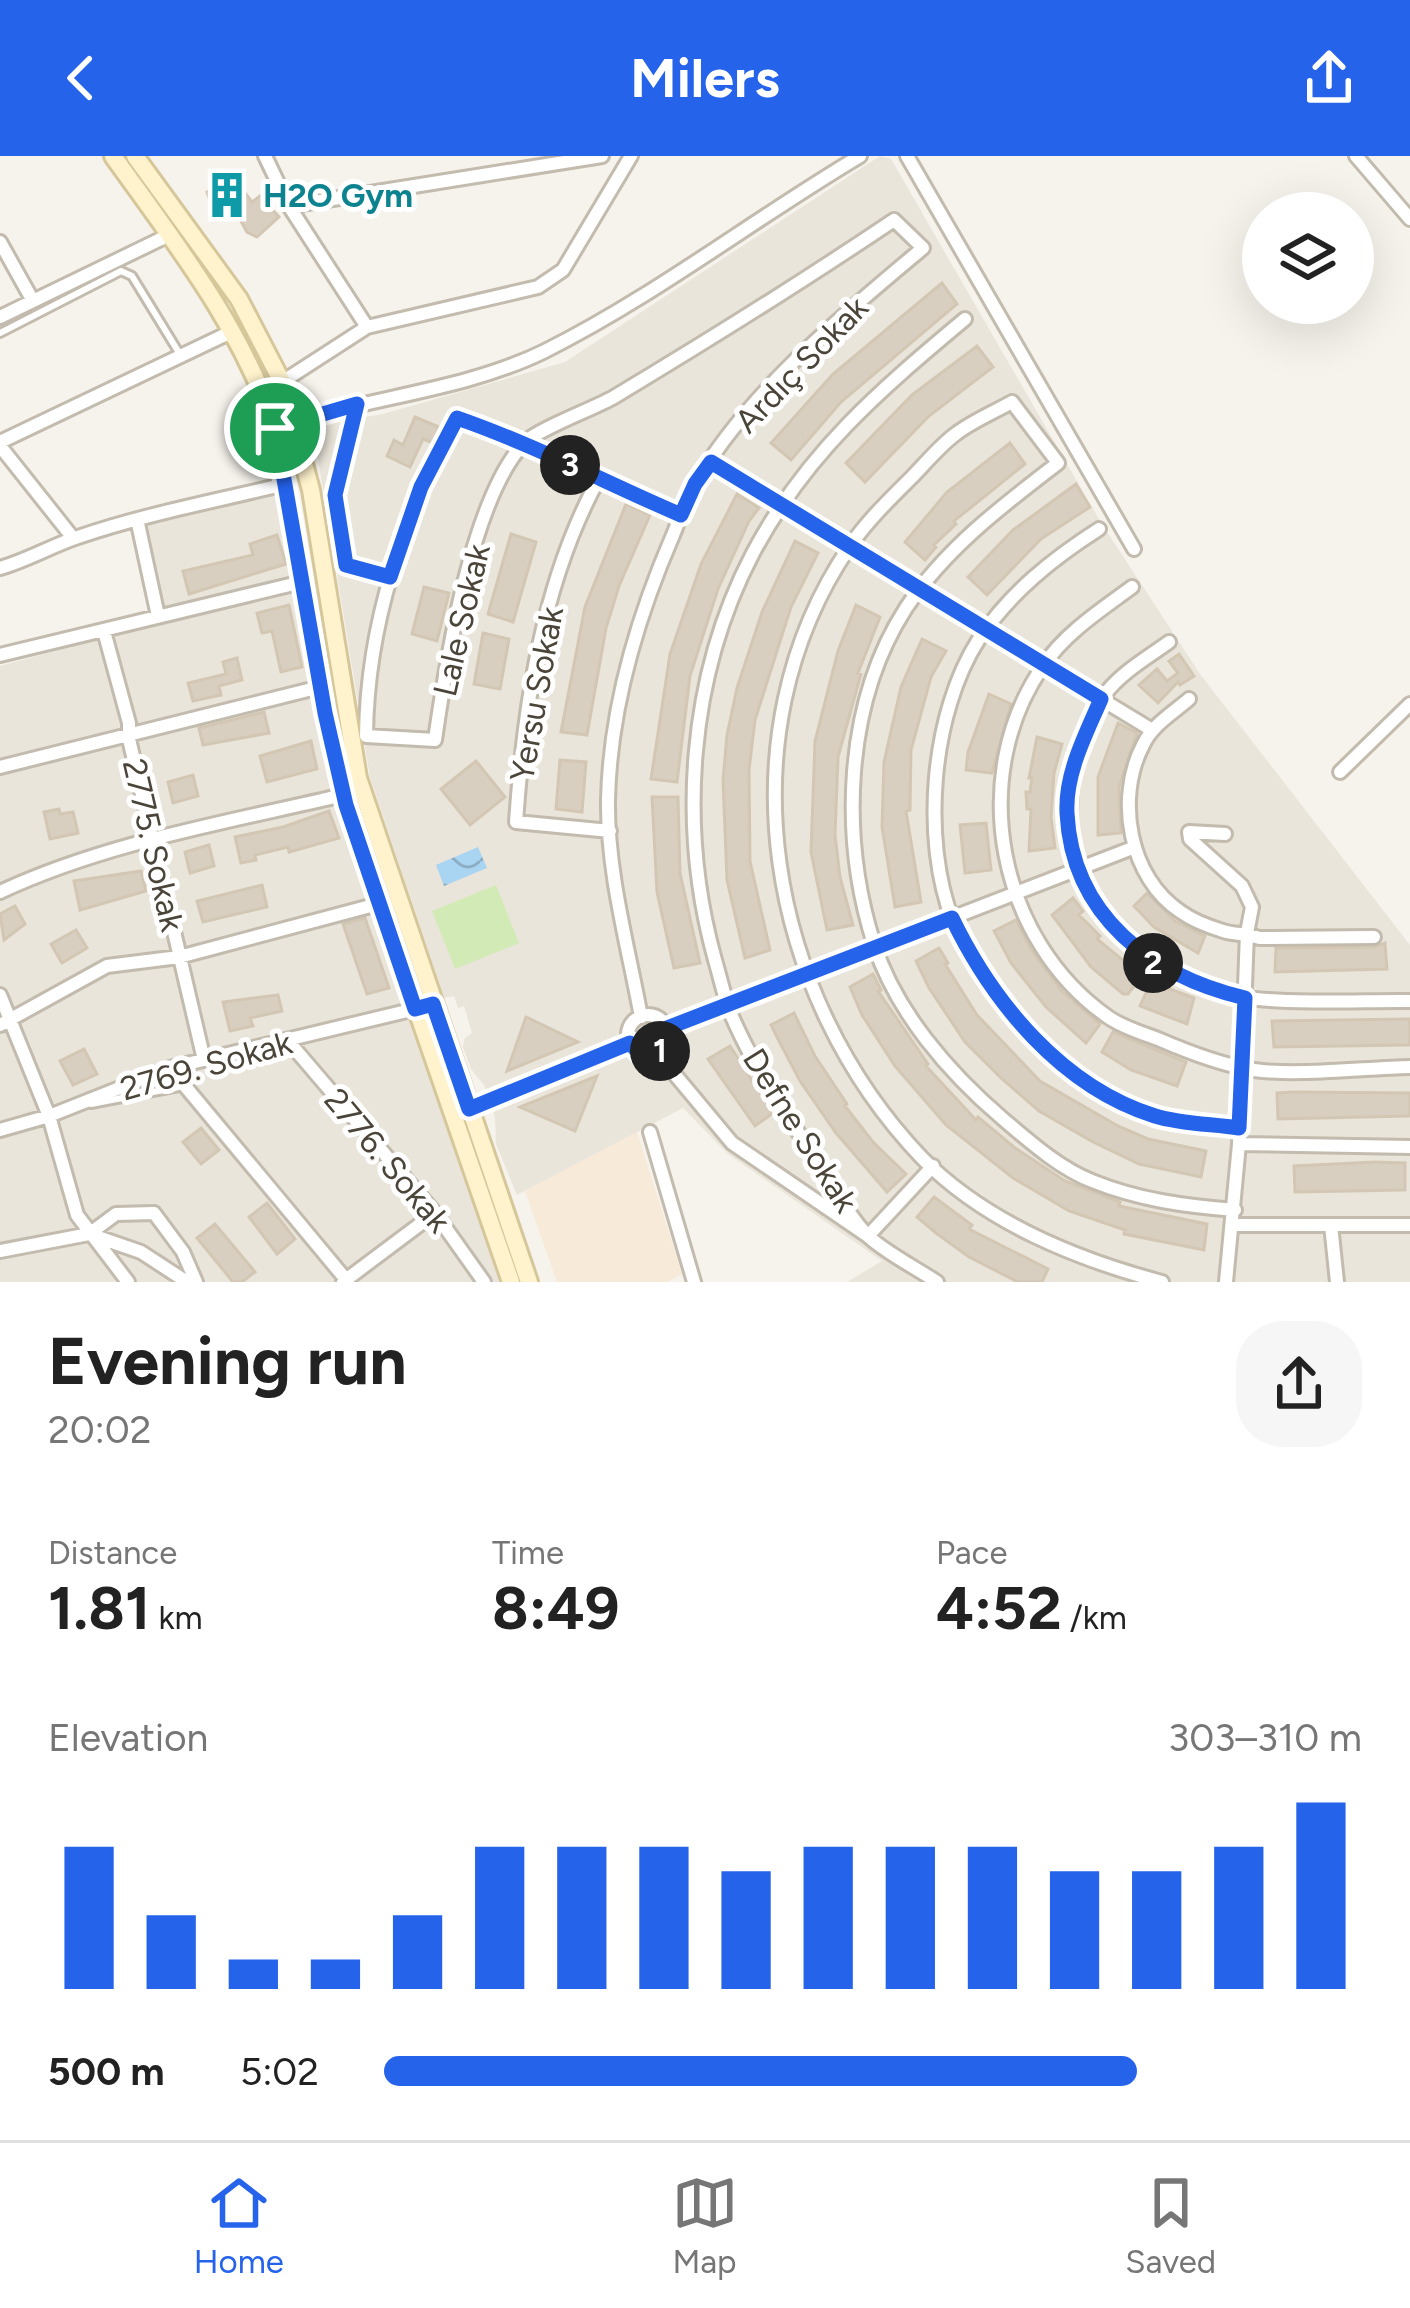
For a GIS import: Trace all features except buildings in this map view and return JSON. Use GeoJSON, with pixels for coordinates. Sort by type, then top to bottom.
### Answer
{"type":"FeatureCollection","features":[{"type":"Feature","properties":{"kind":"main road"},"geometry":{"type":"LineString","coordinates":[[122,157],[248,355],[275,428],[320,687],[344,795],[378,904],[424,1006]]}},
{"type":"Feature","properties":{"kind":"main road"},"geometry":{"type":"LineString","coordinates":[[122,157],[239,298],[282,382],[311,490],[358,778],[424,1006],[529,1282]]}},
{"type":"Feature","properties":{"kind":"main road"},"geometry":{"type":"LineString","coordinates":[[461,1112],[511,1282]]}},
{"type":"Feature","properties":{"kind":"street"},"geometry":{"type":"LineString","coordinates":[[265,156],[289,206],[367,327]]}},
{"type":"Feature","properties":{"kind":"street"},"geometry":{"type":"LineString","coordinates":[[289,206],[602,156]]}},
{"type":"Feature","properties":{"kind":"street"},"geometry":{"type":"LineString","coordinates":[[282,382],[367,327],[538,287],[563,270],[631,156]]}},
{"type":"Feature","properties":{"kind":"street"},"geometry":{"type":"LineString","coordinates":[[275,428],[478,375],[542,352],[860,156]]}},
{"type":"Feature","properties":{"kind":"street"},"geometry":{"type":"LineString","coordinates":[[907,156],[1134,549]]}},
{"type":"Feature","properties":{"kind":"street"},"geometry":{"type":"LineString","coordinates":[[1356,156],[1410,219]]}},
{"type":"Feature","properties":{"kind":"street","name":"Ardıç Sokak"},"geometry":{"type":"LineString","coordinates":[[526,442],[591,410],[764,308],[894,220],[923,248],[801,355],[743,419],[695,484],[647,594],[624,673],[608,799],[641,1017]]}},
{"type":"Feature","properties":{"kind":"street"},"geometry":{"type":"LineString","coordinates":[[0,317],[169,235]]}},
{"type":"Feature","properties":{"kind":"street"},"geometry":{"type":"LineString","coordinates":[[0,242],[33,301]]}},
{"type":"Feature","properties":{"kind":"street","name":"Defne Sokak"},"geometry":{"type":"LineString","coordinates":[[937,1282],[868,1236],[778,1103],[728,1004],[709,938],[694,852],[693,783],[702,702],[725,620],[753,554],[816,455],[870,399],[965,320]]}},
{"type":"Feature","properties":{"kind":"street"},"geometry":{"type":"LineString","coordinates":[[73,538],[0,444],[233,331]]}},
{"type":"Feature","properties":{"kind":"street"},"geometry":{"type":"LineString","coordinates":[[1162,1282],[1052,1246],[981,1205],[933,1166],[863,1083],[823,1018],[787,912],[774,830],[778,750],[789,680],[818,606],[850,546],[886,502],[956,434],[1012,402],[1058,463],[979,524],[920,589],[904,611],[867,694],[852,785],[853,838],[875,947],[910,1016],[962,1084],[1035,1146],[1088,1180],[1234,1218],[1410,1225]]}},
{"type":"Feature","properties":{"kind":"street"},"geometry":{"type":"LineString","coordinates":[[357,404],[335,495],[346,565],[390,577],[421,487],[457,418],[526,442],[598,480],[681,515]]}},
{"type":"Feature","properties":{"kind":"street","name":"Lale Sokak"},"geometry":{"type":"LineString","coordinates":[[390,577],[367,675],[367,736],[435,740],[465,578],[497,490],[526,442]]}},
{"type":"Feature","properties":{"kind":"street"},"geometry":{"type":"LineString","coordinates":[[711,462],[1152,730]]}},
{"type":"Feature","properties":{"kind":"street","name":"Yersu Sokak"},"geometry":{"type":"LineString","coordinates":[[598,480],[577,518],[544,628],[523,732],[516,823],[610,831]]}},
{"type":"Feature","properties":{"kind":"street"},"geometry":{"type":"LineString","coordinates":[[0,568],[73,538],[137,519],[285,484]]}},
{"type":"Feature","properties":{"kind":"street"},"geometry":{"type":"LineString","coordinates":[[137,519],[158,616]]}},
{"type":"Feature","properties":{"kind":"street"},"geometry":{"type":"LineString","coordinates":[[1099,529],[1058,555],[1011,599],[978,640],[948,712],[933,777],[936,843],[952,918],[971,957],[1034,1038],[1095,1091],[1158,1117],[1239,1128]]}},
{"type":"Feature","properties":{"kind":"street"},"geometry":{"type":"LineString","coordinates":[[0,655],[302,582]]}},
{"type":"Feature","properties":{"kind":"street"},"geometry":{"type":"LineString","coordinates":[[1132,587],[1079,626],[1044,664],[1009,743],[999,793],[1003,858],[1021,910],[1062,975],[1109,1019],[1192,1054],[1256,1070],[1410,1067]]}},
{"type":"Feature","properties":{"kind":"street","name":"2775. Sokak"},"geometry":{"type":"LineString","coordinates":[[104,631],[204,1060]]}},
{"type":"Feature","properties":{"kind":"street"},"geometry":{"type":"LineString","coordinates":[[1169,642],[1120,677],[1101,699],[1074,762],[1067,812],[1079,868],[1110,925],[1151,962],[1203,988],[1245,998],[1410,1001]]}},
{"type":"Feature","properties":{"kind":"street"},"geometry":{"type":"LineString","coordinates":[[0,767],[320,687]]}},
{"type":"Feature","properties":{"kind":"street"},"geometry":{"type":"LineString","coordinates":[[1189,699],[1152,730],[1141,747],[1131,786],[1129,830],[1144,873],[1178,911],[1226,932],[1259,938],[1374,937]]}},
{"type":"Feature","properties":{"kind":"street"},"geometry":{"type":"LineString","coordinates":[[1340,772],[1410,704]]}},
{"type":"Feature","properties":{"kind":"street"},"geometry":{"type":"LineString","coordinates":[[0,892],[38,875],[153,840],[344,795]]}},
{"type":"Feature","properties":{"kind":"street"},"geometry":{"type":"LineString","coordinates":[[1225,834],[1189,832],[1190,839],[1242,886],[1252,907],[1226,1282]]}},
{"type":"Feature","properties":{"kind":"street"},"geometry":{"type":"LineString","coordinates":[[667,1028],[1135,847]]}},
{"type":"Feature","properties":{"kind":"street"},"geometry":{"type":"LineString","coordinates":[[6,1022],[107,966],[179,957],[378,904]]}},
{"type":"Feature","properties":{"kind":"street"},"geometry":{"type":"LineString","coordinates":[[0,995],[6,1022],[49,1116],[77,1215],[128,1282]]}},
{"type":"Feature","properties":{"kind":"street","name":"2769. Sokak"},"geometry":{"type":"LineString","coordinates":[[0,1130],[49,1116],[170,1068],[424,1006]]}},
{"type":"Feature","properties":{"kind":"street"},"geometry":{"type":"LineString","coordinates":[[641,1017],[659,1018],[667,1028],[666,1045],[657,1053],[639,1053],[630,1043],[629,1031],[641,1017]]}},
{"type":"Feature","properties":{"kind":"street","name":"2776. Sokak"},"geometry":{"type":"LineString","coordinates":[[288,1041],[435,1213],[484,1282]]}},
{"type":"Feature","properties":{"kind":"street"},"geometry":{"type":"LineString","coordinates":[[461,1112],[630,1043]]}},
{"type":"Feature","properties":{"kind":"street"},"geometry":{"type":"LineString","coordinates":[[657,1053],[732,1143],[868,1236],[933,1166]]}},
{"type":"Feature","properties":{"kind":"street"},"geometry":{"type":"LineString","coordinates":[[170,1068],[345,1281],[435,1213]]}},
{"type":"Feature","properties":{"kind":"street"},"geometry":{"type":"LineString","coordinates":[[650,1132],[694,1282]]}},
{"type":"Feature","properties":{"kind":"street"},"geometry":{"type":"LineString","coordinates":[[1239,1144],[1410,1147]]}},
{"type":"Feature","properties":{"kind":"street"},"geometry":{"type":"LineString","coordinates":[[0,1251],[89,1234],[116,1214],[154,1213],[183,1252],[196,1282]]}},
{"type":"Feature","properties":{"kind":"street"},"geometry":{"type":"LineString","coordinates":[[1331,1225],[1336,1282]]}},
{"type":"Feature","properties":{"kind":"street"},"geometry":{"type":"LineString","coordinates":[[89,1234],[141,1252],[187,1282]]}},
{"type":"Feature","properties":{"kind":"lane"},"geometry":{"type":"LineString","coordinates":[[0,332],[121,271],[132,276],[181,356]]}},
{"type":"Feature","properties":{"kind":"lane"},"geometry":{"type":"LineString","coordinates":[[70,1108],[185,1086]]}},
{"type":"Feature","properties":{"kind":"shaded area"},"geometry":{"type":"Polygon","coordinates":[[[880,156],[891,159],[1100,521],[1200,674],[1410,945],[1410,1282],[847,1282],[882,1261],[728,1154],[683,1108],[517,1195],[496,1144],[495,1117],[484,1085],[471,1069],[463,1047],[472,1033],[464,1006],[458,1008],[454,996],[444,998],[370,777],[314,434],[319,425],[383,414],[565,362],[880,156]]]}},
{"type":"Feature","properties":{"kind":"shaded area"},"geometry":{"type":"Polygon","coordinates":[[[281,489],[319,725],[339,807],[504,1282],[0,1282],[0,666],[141,628],[163,599],[147,525],[281,489]]]}},
{"type":"Feature","properties":{"kind":"shaded area"},"geometry":{"type":"Polygon","coordinates":[[[637,1132],[682,1274],[668,1282],[557,1282],[525,1191],[637,1132]]]}},
{"type":"Feature","properties":{"kind":"green space"},"geometry":{"type":"Polygon","coordinates":[[[496,885],[519,943],[455,969],[432,911],[496,885]]]}},
{"type":"Feature","properties":{"kind":"water"},"geometry":{"type":"Polygon","coordinates":[[[478,847],[487,868],[444,886],[436,865],[478,847]]]}},
{"type":"Feature","properties":{"kind":"place","name":"H2O Gym"},"geometry":{"type":"Point","coordinates":[227,195]}},
{"type":"Feature","properties":{"kind":"route"},"geometry":{"type":"LineString","coordinates":[[357,404],[335,495],[346,565],[390,577],[421,487],[457,418],[526,442],[598,480],[681,515],[711,462],[1101,699],[1074,762],[1067,812],[1080,874],[1110,925],[1151,962],[1203,988],[1245,998],[1239,1128],[1158,1117],[1095,1091],[1034,1038],[971,957],[952,918],[667,1028],[666,1045],[657,1053],[639,1053],[630,1043],[469,1109],[433,1004],[415,1009],[346,805],[325,713],[275,428],[357,404]]}}]}
